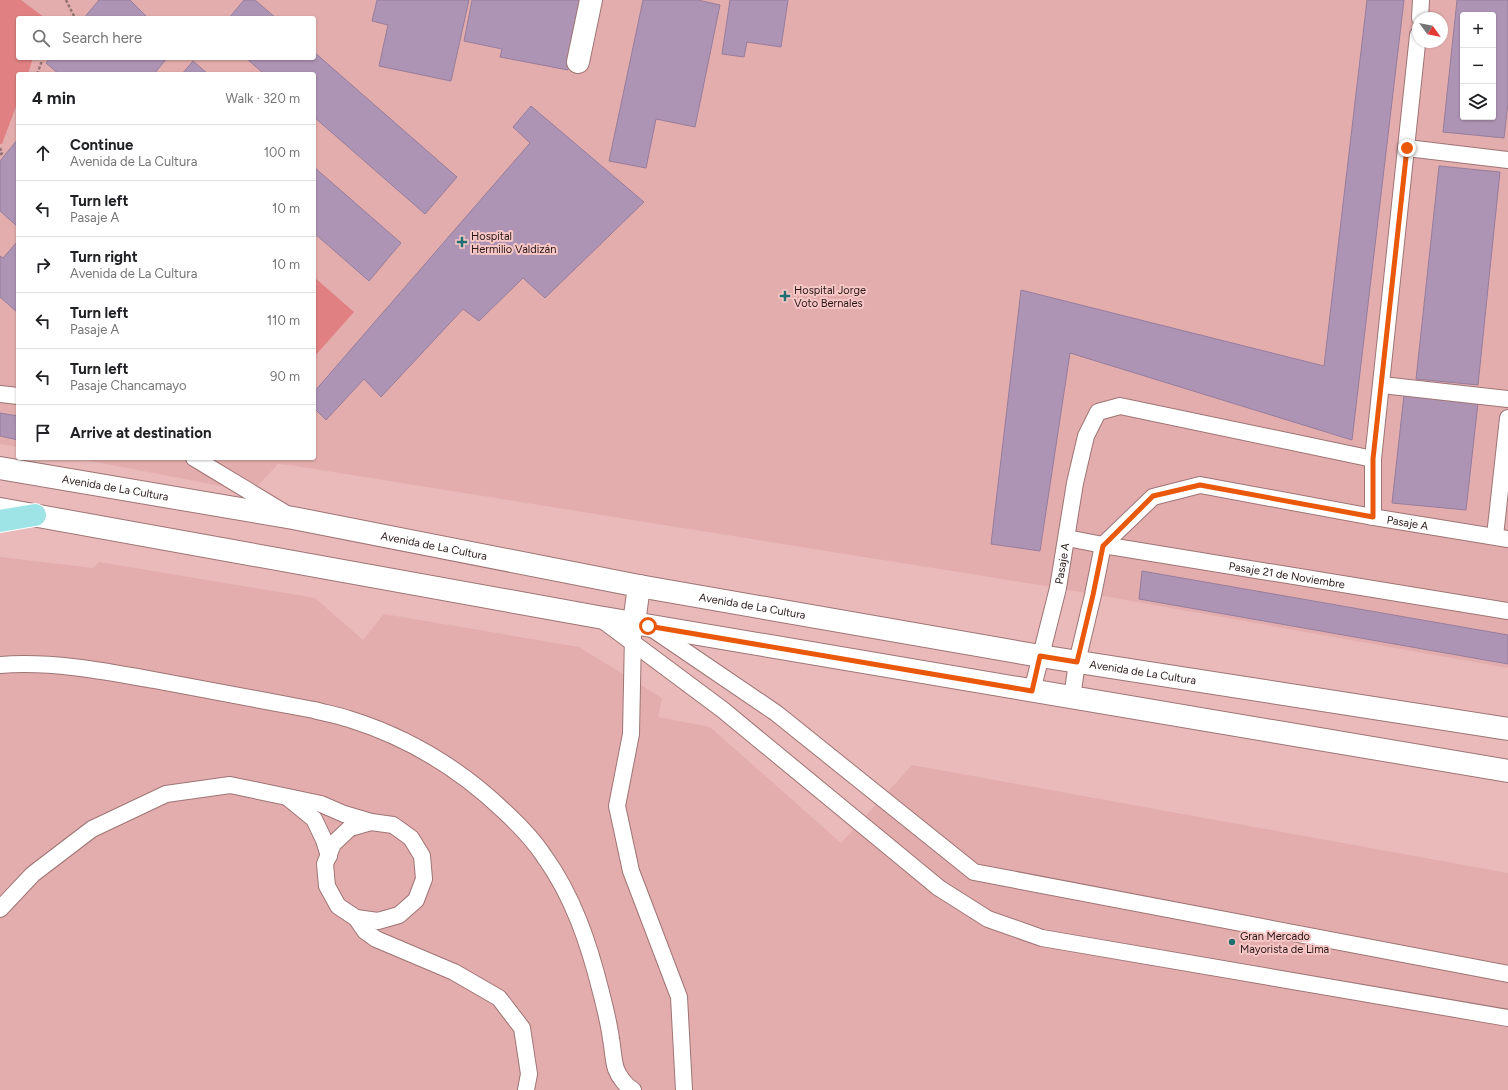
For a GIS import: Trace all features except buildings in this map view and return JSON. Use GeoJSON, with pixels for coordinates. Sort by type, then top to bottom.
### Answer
{"type":"FeatureCollection","features":[{"type":"Feature","properties":{"kind":"main road"},"geometry":{"type":"LineString","coordinates":[[578,62],[591,0]]}},
{"type":"Feature","properties":{"kind":"main road","name":"Avenida de La Cultura"},"geometry":{"type":"LineString","coordinates":[[0,468],[293,518],[639,586],[1040,656],[1508,729]]}},
{"type":"Feature","properties":{"kind":"main road"},"geometry":{"type":"LineString","coordinates":[[0,509],[598,617],[638,630],[1032,691],[1508,771]]}},
{"type":"Feature","properties":{"kind":"main road"},"geometry":{"type":"LineString","coordinates":[[0,521],[35,515]]}},
{"type":"Feature","properties":{"kind":"main road"},"geometry":{"type":"LineString","coordinates":[[638,630],[639,586]]}},
{"type":"Feature","properties":{"kind":"lane"},"geometry":{"type":"LineString","coordinates":[[1420,12],[1421,0]]}},
{"type":"Feature","properties":{"kind":"lane"},"geometry":{"type":"LineString","coordinates":[[1373,517],[1373,459],[1417,48]]}},
{"type":"Feature","properties":{"kind":"lane"},"geometry":{"type":"LineString","coordinates":[[1407,148],[1508,160]]}},
{"type":"Feature","properties":{"kind":"lane"},"geometry":{"type":"LineString","coordinates":[[1382,385],[1508,399]]}},
{"type":"Feature","properties":{"kind":"lane"},"geometry":{"type":"LineString","coordinates":[[0,394],[16,396]]}},
{"type":"Feature","properties":{"kind":"lane","name":"Pasaje A"},"geometry":{"type":"LineString","coordinates":[[1032,691],[1058,588],[1075,483],[1086,436],[1098,412],[1120,406],[1373,459]]}},
{"type":"Feature","properties":{"kind":"lane"},"geometry":{"type":"LineString","coordinates":[[1501,538],[1508,418]]}},
{"type":"Feature","properties":{"kind":"lane"},"geometry":{"type":"LineString","coordinates":[[197,460],[293,518]]}},
{"type":"Feature","properties":{"kind":"lane","name":"Pasaje A"},"geometry":{"type":"LineString","coordinates":[[1103,546],[1153,496],[1200,485],[1373,517],[1501,538]]}},
{"type":"Feature","properties":{"kind":"lane","name":"Pasaje 21 de Noviembre"},"geometry":{"type":"LineString","coordinates":[[1067,538],[1103,546],[1508,611]]}},
{"type":"Feature","properties":{"kind":"lane"},"geometry":{"type":"LineString","coordinates":[[1072,698],[1077,662],[1103,546]]}},
{"type":"Feature","properties":{"kind":"lane"},"geometry":{"type":"LineString","coordinates":[[638,630],[776,713],[974,872],[1508,974]]}},
{"type":"Feature","properties":{"kind":"lane"},"geometry":{"type":"LineString","coordinates":[[638,630],[723,710],[939,888],[988,920],[1042,938],[1508,1018]]}},
{"type":"Feature","properties":{"kind":"lane"},"geometry":{"type":"LineString","coordinates":[[638,630],[631,734],[617,806],[630,871],[679,997],[684,1090]]}},
{"type":"Feature","properties":{"kind":"lane"},"geometry":{"type":"LineString","coordinates":[[0,665],[47,665],[90,669],[314,710],[348,718],[390,734],[420,748],[453,768],[491,799],[529,836],[544,856],[562,885],[572,904],[591,955],[610,1031],[616,1069],[621,1078],[633,1090]]}},
{"type":"Feature","properties":{"kind":"lane"},"geometry":{"type":"LineString","coordinates":[[0,909],[33,874],[92,830],[166,794],[230,785],[285,795],[321,804],[344,814],[371,822],[393,825],[411,838],[422,856],[424,879],[416,900],[399,915],[378,921],[356,918]]}},
{"type":"Feature","properties":{"kind":"lane"},"geometry":{"type":"LineString","coordinates":[[285,795],[314,819],[324,840],[329,856]]}},
{"type":"Feature","properties":{"kind":"lane"},"geometry":{"type":"LineString","coordinates":[[371,822],[350,828],[333,844],[325,864],[327,886],[338,906],[356,918],[365,931],[376,939],[454,972],[499,998],[522,1028],[529,1074],[526,1090]]}},
{"type":"Feature","properties":{"kind":"path"},"geometry":{"type":"LineString","coordinates":[[66,0],[74,16]]}},
{"type":"Feature","properties":{"kind":"path"},"geometry":{"type":"LineString","coordinates":[[38,72],[42,60]]}},
{"type":"Feature","properties":{"kind":"path"},"geometry":{"type":"LineString","coordinates":[[0,148],[2,153],[0,155]]}},
{"type":"Feature","properties":{"kind":"shaded area"},"geometry":{"type":"Polygon","coordinates":[[[0,0],[1508,0],[1508,668],[1058,588],[289,465],[278,464],[252,492],[85,460],[316,460],[316,72],[16,72],[16,447],[0,444],[0,0]]]}},
{"type":"Feature","properties":{"kind":"shaded area"},"geometry":{"type":"Polygon","coordinates":[[[0,0],[21,0],[42,16],[16,16],[16,60],[32,60],[29,72],[16,72],[16,106],[2,144],[0,144],[0,0]]]}},
{"type":"Feature","properties":{"kind":"shaded area"},"geometry":{"type":"Polygon","coordinates":[[[316,279],[354,312],[316,355],[316,279]]]}},
{"type":"Feature","properties":{"kind":"shaded area"},"geometry":{"type":"Polygon","coordinates":[[[0,557],[93,568],[99,562],[315,598],[363,640],[384,614],[579,647],[662,698],[658,717],[710,727],[841,843],[912,765],[1508,873],[1508,1090],[0,1090],[0,557]]]}},
{"type":"Feature","properties":{"kind":"place","name":"Hospital Hermilio Valdizán"},"geometry":{"type":"Point","coordinates":[462,242]}},
{"type":"Feature","properties":{"kind":"place","name":"Hospital Jorge Voto Bernales"},"geometry":{"type":"Point","coordinates":[785,296]}},
{"type":"Feature","properties":{"kind":"place","name":"Gran Mercado Mayorista de Lima"},"geometry":{"type":"Point","coordinates":[1232,942]}},
{"type":"Feature","properties":{"kind":"route"},"geometry":{"type":"LineString","coordinates":[[648,626],[1032,691],[1040,656],[1077,662],[1103,546],[1153,496],[1200,485],[1373,517],[1373,459],[1407,148]]}}]}
